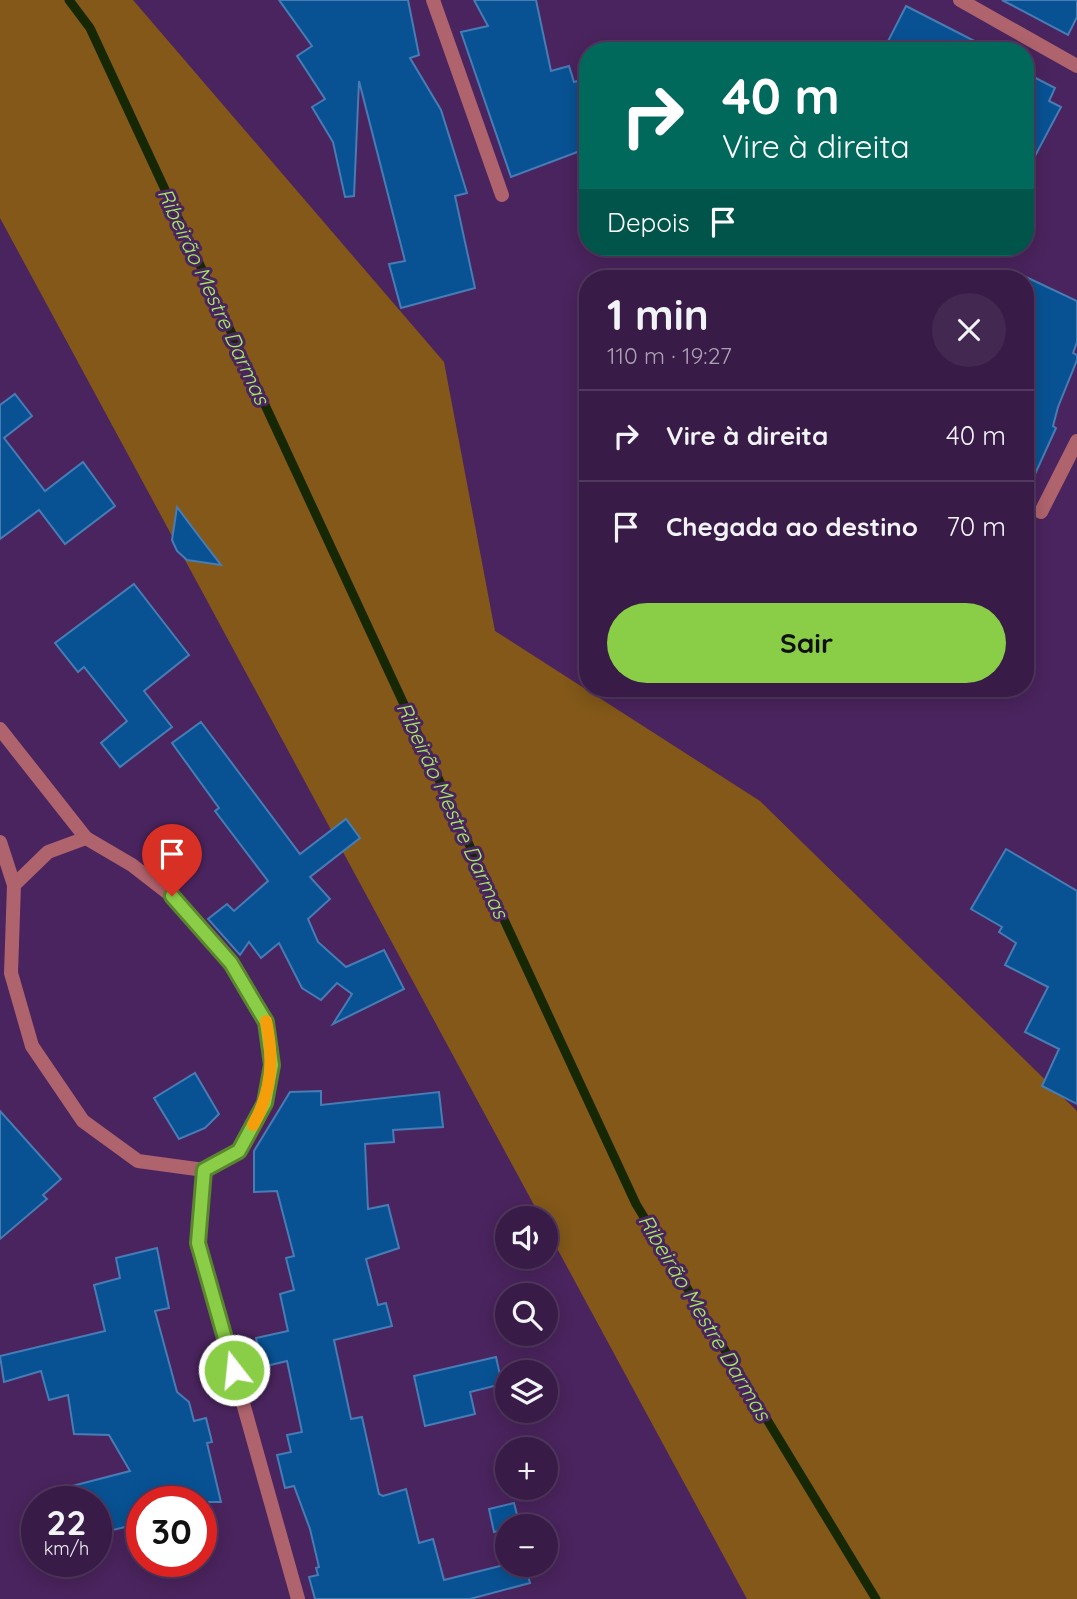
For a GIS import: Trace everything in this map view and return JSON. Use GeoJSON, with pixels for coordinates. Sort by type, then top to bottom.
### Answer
{"type":"FeatureCollection","features":[{"type":"Feature","properties":{"kind":"street"},"geometry":{"type":"LineString","coordinates":[[433,0],[502,195]]}},
{"type":"Feature","properties":{"kind":"street"},"geometry":{"type":"LineString","coordinates":[[960,0],[1077,66]]}},
{"type":"Feature","properties":{"kind":"street"},"geometry":{"type":"LineString","coordinates":[[1041,512],[1077,441]]}},
{"type":"Feature","properties":{"kind":"street"},"geometry":{"type":"LineString","coordinates":[[0,729],[86,838],[132,865],[172,896],[231,963],[266,1022],[272,1065],[265,1103],[239,1151],[204,1170],[138,1161],[83,1121],[32,1046],[11,973],[13,885],[0,842]]}},
{"type":"Feature","properties":{"kind":"street"},"geometry":{"type":"LineString","coordinates":[[13,885],[48,852],[86,838]]}},
{"type":"Feature","properties":{"kind":"street"},"geometry":{"type":"LineString","coordinates":[[204,1170],[198,1243],[298,1599]]}},
{"type":"Feature","properties":{"kind":"shaded area"},"geometry":{"type":"Polygon","coordinates":[[[0,0],[133,0],[444,362],[495,631],[579,685],[579,697],[598,697],[760,801],[1077,1111],[1077,1599],[747,1599],[558,1250],[558,1206],[535,1206],[0,218],[0,0]]]}},
{"type":"Feature","properties":{"kind":"building"},"geometry":{"type":"Polygon","coordinates":[[[279,0],[408,0],[419,55],[410,58],[441,110],[467,193],[455,196],[475,288],[401,308],[389,264],[405,261],[359,81],[354,196],[345,197],[333,142],[312,107],[325,99],[297,56],[312,46],[279,0]]]}},
{"type":"Feature","properties":{"kind":"building"},"geometry":{"type":"Polygon","coordinates":[[[474,0],[536,0],[551,71],[569,66],[574,82],[579,81],[579,151],[511,177],[461,32],[488,26],[474,0]]]}},
{"type":"Feature","properties":{"kind":"building"},"geometry":{"type":"Polygon","coordinates":[[[1002,0],[1077,0],[1077,17],[1068,35],[1002,0]]]}},
{"type":"Feature","properties":{"kind":"building"},"geometry":{"type":"Polygon","coordinates":[[[906,6],[976,42],[888,42],[906,6]]]}},
{"type":"Feature","properties":{"kind":"building"},"geometry":{"type":"Polygon","coordinates":[[[1034,77],[1055,88],[1049,101],[1061,107],[1034,158],[1034,77]]]}},
{"type":"Feature","properties":{"kind":"building"},"geometry":{"type":"Polygon","coordinates":[[[1034,281],[1077,301],[1077,342],[1073,353],[1077,355],[1077,360],[1058,407],[1053,426],[1056,428],[1034,476],[1034,281]]]}},
{"type":"Feature","properties":{"kind":"building"},"geometry":{"type":"Polygon","coordinates":[[[15,394],[32,416],[4,438],[45,491],[83,462],[115,506],[65,544],[39,510],[0,539],[0,405],[15,394]]]}},
{"type":"Feature","properties":{"kind":"building"},"geometry":{"type":"Polygon","coordinates":[[[177,507],[221,565],[187,560],[177,551],[172,540],[177,507]]]}},
{"type":"Feature","properties":{"kind":"building"},"geometry":{"type":"Polygon","coordinates":[[[134,584],[189,655],[144,691],[172,727],[120,767],[101,743],[127,721],[84,667],[78,672],[55,643],[134,584]]]}},
{"type":"Feature","properties":{"kind":"building"},"geometry":{"type":"Polygon","coordinates":[[[201,722],[300,854],[346,819],[360,838],[310,877],[330,899],[308,919],[318,942],[346,967],[384,950],[404,989],[333,1024],[352,994],[337,983],[321,1000],[302,988],[279,943],[261,958],[249,942],[240,955],[208,919],[227,904],[234,911],[268,881],[215,811],[219,808],[172,743],[201,722]]]}},
{"type":"Feature","properties":{"kind":"building"},"geometry":{"type":"Polygon","coordinates":[[[1006,849],[1077,891],[1077,1104],[1042,1086],[1059,1049],[1025,1032],[1048,987],[1005,965],[1016,943],[999,932],[1002,927],[971,909],[1006,849]]]}},
{"type":"Feature","properties":{"kind":"building"},"geometry":{"type":"Polygon","coordinates":[[[195,1073],[219,1114],[205,1128],[179,1139],[154,1098],[195,1073]]]}},
{"type":"Feature","properties":{"kind":"building"},"geometry":{"type":"Polygon","coordinates":[[[321,1091],[321,1105],[439,1092],[443,1127],[393,1130],[394,1142],[365,1144],[368,1209],[388,1205],[399,1248],[366,1259],[378,1305],[386,1303],[392,1326],[334,1340],[351,1419],[362,1417],[379,1494],[383,1496],[406,1489],[419,1543],[433,1539],[444,1580],[495,1567],[495,1577],[528,1577],[530,1583],[470,1599],[315,1599],[309,1577],[318,1575],[316,1568],[319,1567],[310,1529],[294,1486],[285,1488],[277,1455],[291,1452],[287,1435],[302,1432],[287,1361],[262,1367],[256,1338],[288,1331],[280,1294],[294,1290],[286,1258],[294,1256],[277,1191],[254,1192],[254,1151],[290,1092],[321,1091]]]}},
{"type":"Feature","properties":{"kind":"building"},"geometry":{"type":"Polygon","coordinates":[[[0,1111],[61,1179],[43,1195],[47,1199],[0,1239],[0,1111]]]}},
{"type":"Feature","properties":{"kind":"building"},"geometry":{"type":"Polygon","coordinates":[[[157,1248],[169,1308],[155,1311],[177,1392],[189,1402],[194,1421],[206,1418],[212,1442],[207,1443],[221,1502],[217,1502],[217,1486],[126,1486],[126,1527],[112,1530],[112,1486],[72,1486],[130,1471],[109,1435],[74,1434],[68,1395],[49,1400],[41,1371],[4,1382],[0,1356],[105,1331],[94,1285],[120,1278],[116,1258],[157,1248]]]}},
{"type":"Feature","properties":{"kind":"building"},"geometry":{"type":"Polygon","coordinates":[[[496,1357],[497,1360],[495,1386],[470,1392],[475,1414],[425,1426],[414,1376],[496,1357]]]}},
{"type":"Feature","properties":{"kind":"building"},"geometry":{"type":"Polygon","coordinates":[[[514,1503],[517,1514],[495,1514],[494,1532],[489,1509],[514,1503]]]}},
{"type":"Feature","properties":{"kind":"waterway","name":"Ribeirão Mestre Darmas"},"geometry":{"type":"LineString","coordinates":[[69,0],[90,28],[636,1204],[876,1599]]}},
{"type":"Feature","properties":{"kind":"slow traffic"},"geometry":{"type":"LineString","coordinates":[[253,1125],[265,1103],[272,1065],[266,1021]]}},
{"type":"Feature","properties":{"kind":"route"},"geometry":{"type":"LineString","coordinates":[[172,896],[231,963],[266,1022],[272,1065],[265,1103],[239,1151],[204,1170],[198,1243],[234,1370]]}}]}
